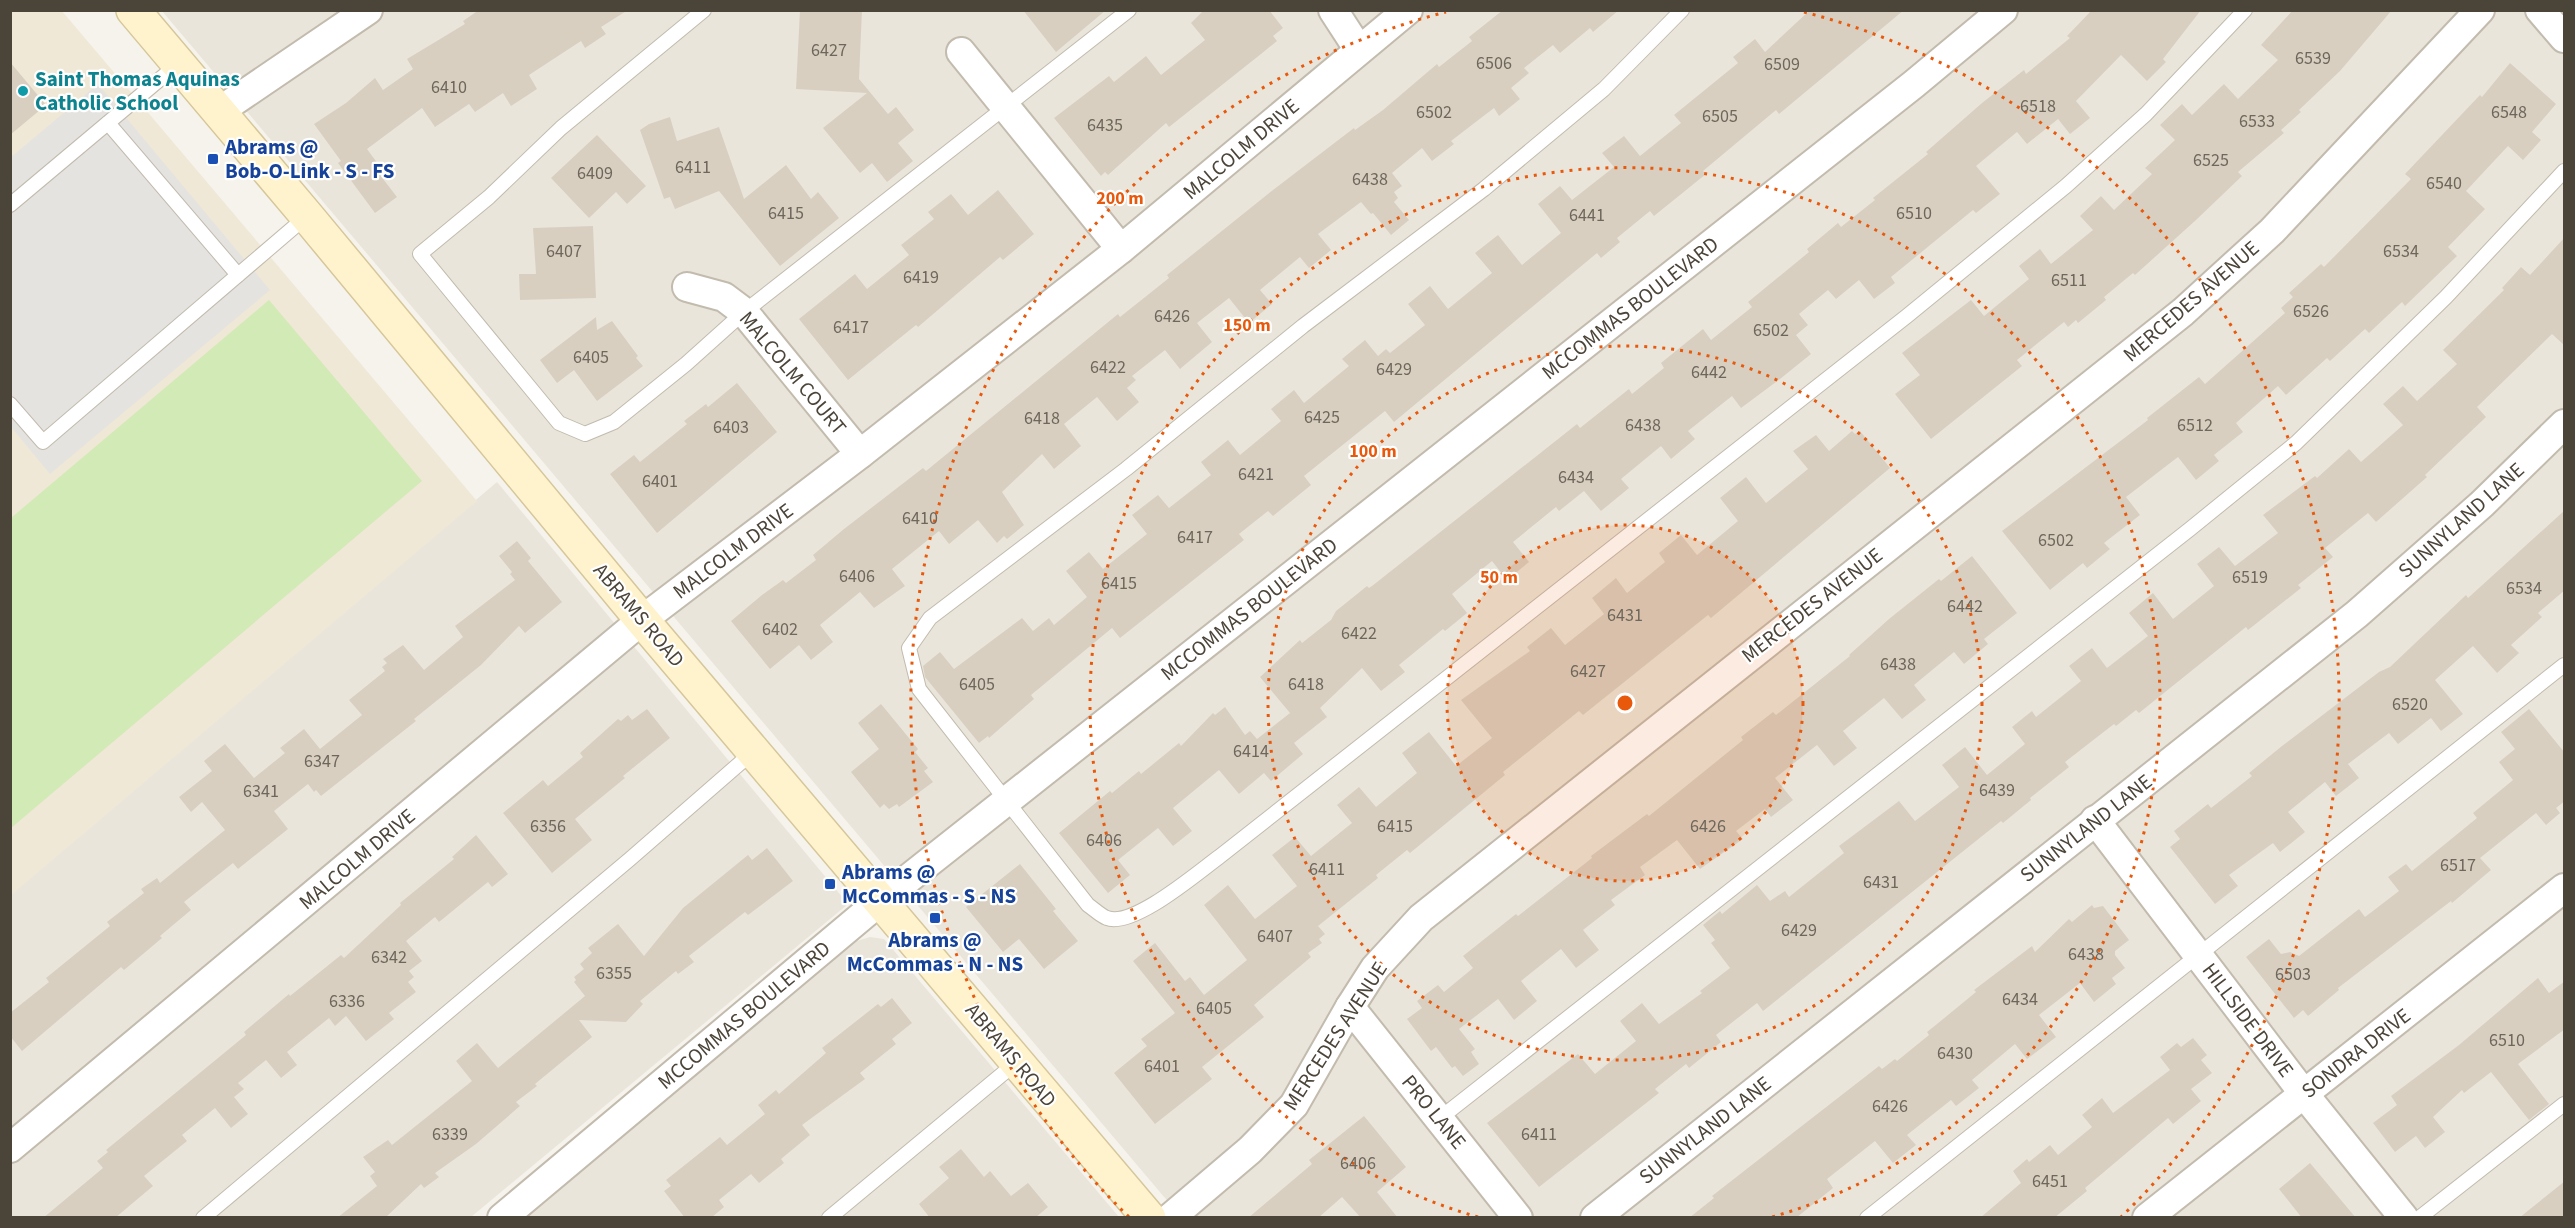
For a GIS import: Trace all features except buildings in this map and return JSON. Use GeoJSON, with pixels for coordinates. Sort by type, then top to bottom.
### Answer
{"type":"FeatureCollection","features":[{"type":"Feature","properties":{"kind":"main road","name":"ABRAMS ROAD"},"geometry":{"type":"LineString","coordinates":[[133,10],[642,620],[1149,1218]]}},
{"type":"Feature","properties":{"kind":"street"},"geometry":{"type":"LineString","coordinates":[[218,112],[368,10]]}},
{"type":"Feature","properties":{"kind":"street"},"geometry":{"type":"LineString","coordinates":[[1333,10],[1359,50]]}},
{"type":"Feature","properties":{"kind":"street","name":"MALCOLM DRIVE"},"geometry":{"type":"LineString","coordinates":[[10,1148],[642,620],[860,454],[1121,249],[1408,10]]}},
{"type":"Feature","properties":{"kind":"street","name":"MCCOMMAS BOULEVARD"},"geometry":{"type":"LineString","coordinates":[[502,1218],[880,901],[1914,84],[2003,10]]}},
{"type":"Feature","properties":{"kind":"street","name":"MERCEDES AVENUE"},"geometry":{"type":"LineString","coordinates":[[1170,1218],[1250,1150],[1294,1105],[1375,968],[1421,918],[2174,319],[2230,271],[2272,231],[2480,10]]}},
{"type":"Feature","properties":{"kind":"street"},"geometry":{"type":"LineString","coordinates":[[2540,10],[2565,38]]}},
{"type":"Feature","properties":{"kind":"street"},"geometry":{"type":"LineString","coordinates":[[961,52],[1121,249]]}},
{"type":"Feature","properties":{"kind":"street","name":"MALCOLM COURT"},"geometry":{"type":"LineString","coordinates":[[687,287],[724,297],[744,312],[860,454]]}},
{"type":"Feature","properties":{"kind":"street","name":"SUNNYLAND LANE"},"geometry":{"type":"LineString","coordinates":[[1595,1218],[2357,614],[2482,504],[2565,424]]}},
{"type":"Feature","properties":{"kind":"street","name":"HILLSIDE DRIVE"},"geometry":{"type":"LineString","coordinates":[[2096,820],[2304,1094],[2404,1218]]}},
{"type":"Feature","properties":{"kind":"street","name":"SONDRA DRIVE"},"geometry":{"type":"LineString","coordinates":[[2147,1218],[2565,888]]}},
{"type":"Feature","properties":{"kind":"street","name":"PRO LANE"},"geometry":{"type":"LineString","coordinates":[[1350,1007],[1518,1218]]}},
{"type":"Feature","properties":{"kind":"lane"},"geometry":{"type":"LineString","coordinates":[[704,10],[561,128],[489,196],[420,254],[559,423],[585,434],[614,422],[686,364],[744,312],[1130,10]]}},
{"type":"Feature","properties":{"kind":"lane"},"geometry":{"type":"LineString","coordinates":[[1682,10],[1604,89],[1484,189],[1303,326],[1126,469],[930,618],[909,648],[919,689],[1088,905],[1108,919],[1126,919],[1145,910],[1276,812],[1897,323],[2066,186],[2146,114],[2245,10]]}},
{"type":"Feature","properties":{"kind":"lane"},"geometry":{"type":"LineString","coordinates":[[10,206],[178,64]]}},
{"type":"Feature","properties":{"kind":"lane"},"geometry":{"type":"LineString","coordinates":[[108,123],[238,275]]}},
{"type":"Feature","properties":{"kind":"lane"},"geometry":{"type":"LineString","coordinates":[[1439,1119],[2181,536],[2295,443],[2446,297],[2565,171]]}},
{"type":"Feature","properties":{"kind":"lane"},"geometry":{"type":"LineString","coordinates":[[10,404],[43,442],[307,216]]}},
{"type":"Feature","properties":{"kind":"lane"},"geometry":{"type":"LineString","coordinates":[[1867,1218],[2565,665]]}},
{"type":"Feature","properties":{"kind":"lane"},"geometry":{"type":"LineString","coordinates":[[203,1218],[630,859],[754,751]]}},
{"type":"Feature","properties":{"kind":"lane"},"geometry":{"type":"LineString","coordinates":[[829,1218],[1017,1062]]}},
{"type":"Feature","properties":{"kind":"lane"},"geometry":{"type":"LineString","coordinates":[[2419,1218],[2565,1104]]}},
{"type":"Feature","properties":{"kind":"shaded area"},"geometry":{"type":"Polygon","coordinates":[[[11,11],[62,11],[477,501],[11,895],[11,11]]]}},
{"type":"Feature","properties":{"kind":"shaded area"},"geometry":{"type":"Polygon","coordinates":[[[162,11],[2564,11],[2564,1217],[1181,1217],[162,11]]]}},
{"type":"Feature","properties":{"kind":"shaded area"},"geometry":{"type":"Polygon","coordinates":[[[98,84],[270,290],[50,474],[11,427],[10,158],[98,84]]]}},
{"type":"Feature","properties":{"kind":"shaded area"},"geometry":{"type":"Polygon","coordinates":[[[497,482],[848,904],[471,1217],[11,1218],[10,895],[497,482]]]}},
{"type":"Feature","properties":{"kind":"shaded area"},"geometry":{"type":"Polygon","coordinates":[[[870,937],[884,939],[1119,1217],[523,1218],[850,943],[870,937]]]}},
{"type":"Feature","properties":{"kind":"green space"},"geometry":{"type":"Polygon","coordinates":[[[269,300],[422,481],[11,828],[11,518],[269,300]]]}},
{"type":"Feature","properties":{"kind":"place","name":"Saint Thomas Aquinas Catholic School"},"geometry":{"type":"Point","coordinates":[23,91]}},
{"type":"Feature","properties":{"kind":"place","name":"Abrams @ Bob-O-Link - S - FS"},"geometry":{"type":"Point","coordinates":[213,159]}},
{"type":"Feature","properties":{"kind":"place","name":"Abrams @ McCommas - S - NS"},"geometry":{"type":"Point","coordinates":[830,884]}},
{"type":"Feature","properties":{"kind":"place","name":"Abrams @ McCommas - N - NS"},"geometry":{"type":"Point","coordinates":[935,918]}}]}
